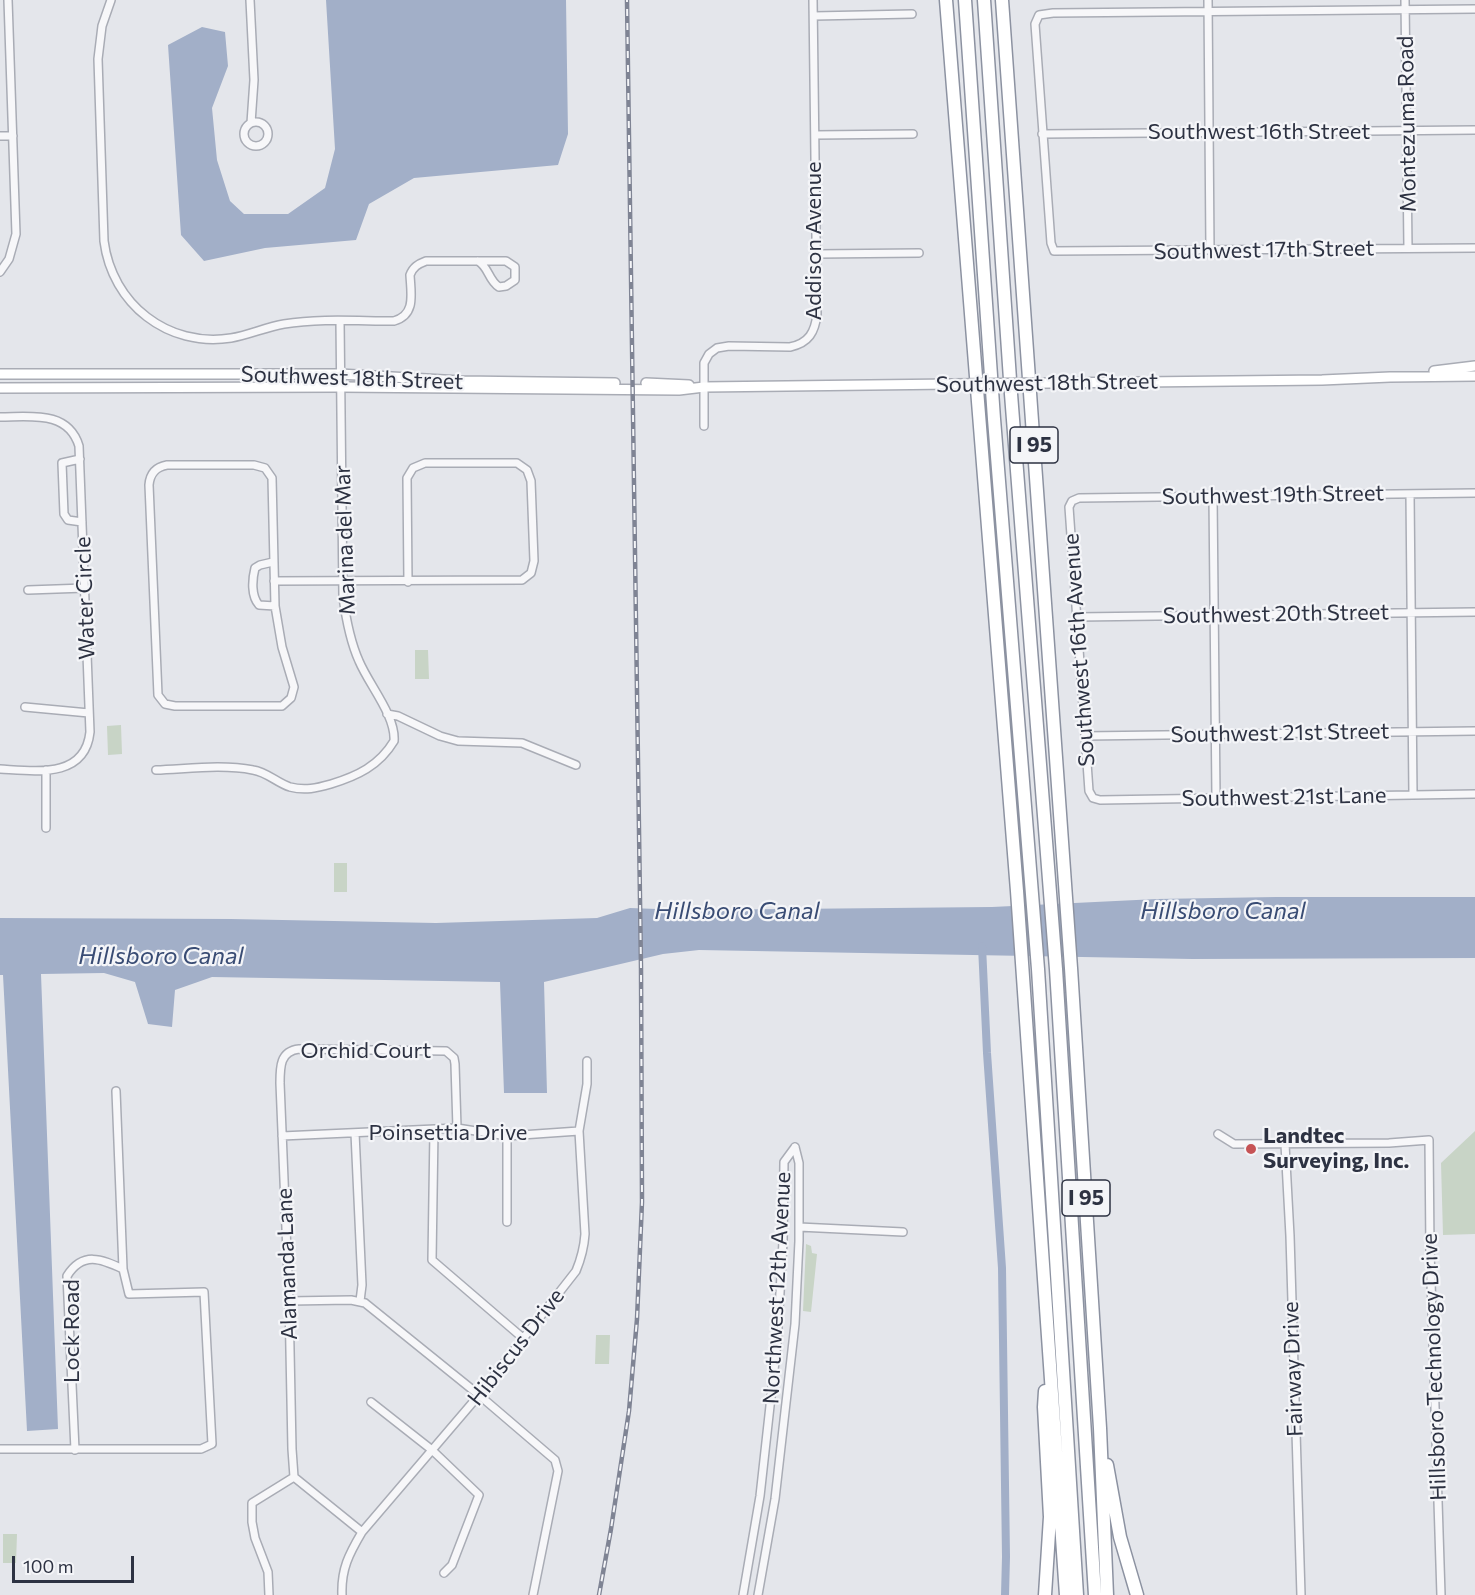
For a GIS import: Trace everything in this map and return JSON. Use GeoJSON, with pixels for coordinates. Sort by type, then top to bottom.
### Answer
{"type":"FeatureCollection","features":[{"type":"Feature","properties":{"kind":"highway","name":"I 95"},"geometry":{"type":"LineString","coordinates":[[946,0],[1023,970],[1066,1595]]}},
{"type":"Feature","properties":{"kind":"highway"},"geometry":{"type":"LineString","coordinates":[[965,0],[994,419],[1038,969],[1077,1595]]}},
{"type":"Feature","properties":{"kind":"highway"},"geometry":{"type":"LineString","coordinates":[[984,0],[1011,394],[1051,890],[1095,1595]]}},
{"type":"Feature","properties":{"kind":"highway","name":"I 95"},"geometry":{"type":"LineString","coordinates":[[1002,0],[1071,968],[1100,1428],[1107,1595]]}},
{"type":"Feature","properties":{"kind":"highway"},"geometry":{"type":"LineString","coordinates":[[1045,1595],[1050,1517],[1044,1407],[1049,1351]]}},
{"type":"Feature","properties":{"kind":"highway"},"geometry":{"type":"LineString","coordinates":[[1100,1428],[1120,1538],[1137,1595]]}},
{"type":"Feature","properties":{"kind":"main road","name":"Southwest 18th Street"},"geometry":{"type":"LineString","coordinates":[[0,388],[341,387],[679,390],[704,387],[1323,380],[1390,376],[1475,366]]}},
{"type":"Feature","properties":{"kind":"main road","name":"Southwest 18th Street"},"geometry":{"type":"LineString","coordinates":[[0,374],[340,374],[461,381],[677,384],[704,387]]}},
{"type":"Feature","properties":{"kind":"main road","name":"Southwest 18th Street"},"geometry":{"type":"LineString","coordinates":[[1390,376],[1475,376]]}},
{"type":"Feature","properties":{"kind":"street"},"geometry":{"type":"LineString","coordinates":[[0,272],[9,259],[16,234],[8,0]]}},
{"type":"Feature","properties":{"kind":"street"},"geometry":{"type":"LineString","coordinates":[[111,0],[102,26],[98,59],[104,241],[110,267],[127,299],[154,323],[178,334],[213,340],[240,336],[284,324],[394,321],[408,313],[411,304],[410,275],[415,266],[426,261],[498,260],[512,263],[516,270],[515,280],[506,286],[500,286],[490,278],[483,264],[478,261]]}},
{"type":"Feature","properties":{"kind":"street"},"geometry":{"type":"LineString","coordinates":[[250,0],[254,80],[251,123]]}},
{"type":"Feature","properties":{"kind":"street","name":"Addison Avenue"},"geometry":{"type":"LineString","coordinates":[[704,426],[704,363],[709,354],[717,348],[729,346],[790,347],[811,337],[814,330],[817,314],[813,0]]}},
{"type":"Feature","properties":{"kind":"street"},"geometry":{"type":"LineString","coordinates":[[1208,0],[1210,250]]}},
{"type":"Feature","properties":{"kind":"street","name":"Montezuma Road"},"geometry":{"type":"LineString","coordinates":[[1405,0],[1408,248]]}},
{"type":"Feature","properties":{"kind":"street"},"geometry":{"type":"LineString","coordinates":[[1042,134],[1035,24],[1039,15],[1053,13],[1475,9]]}},
{"type":"Feature","properties":{"kind":"street"},"geometry":{"type":"LineString","coordinates":[[814,16],[912,14]]}},
{"type":"Feature","properties":{"kind":"street","name":"Southwest 16th Street"},"geometry":{"type":"LineString","coordinates":[[1042,134],[1475,130]]}},
{"type":"Feature","properties":{"kind":"street"},"geometry":{"type":"LineString","coordinates":[[815,135],[913,134]]}},
{"type":"Feature","properties":{"kind":"street","name":"Southwest 17th Street"},"geometry":{"type":"LineString","coordinates":[[1042,134],[1051,243],[1054,251],[1475,248]]}},
{"type":"Feature","properties":{"kind":"street"},"geometry":{"type":"LineString","coordinates":[[0,136],[13,136]]}},
{"type":"Feature","properties":{"kind":"street"},"geometry":{"type":"LineString","coordinates":[[816,254],[919,253]]}},
{"type":"Feature","properties":{"kind":"street"},"geometry":{"type":"LineString","coordinates":[[340,321],[340,374]]}},
{"type":"Feature","properties":{"kind":"street","name":"Marina del Mar"},"geometry":{"type":"LineString","coordinates":[[156,770],[248,769],[260,771],[287,786],[305,789],[318,788],[343,781],[367,770],[394,741],[394,729],[357,657],[347,620],[342,580],[340,374]]}},
{"type":"Feature","properties":{"kind":"street","name":"Water Circle"},"geometry":{"type":"LineString","coordinates":[[0,417],[43,417],[61,422],[74,435],[79,446],[89,713],[89,739],[83,753],[69,766],[57,770],[0,769]]}},
{"type":"Feature","properties":{"kind":"street"},"geometry":{"type":"LineString","coordinates":[[80,459],[62,463],[64,514],[68,520],[82,522]]}},
{"type":"Feature","properties":{"kind":"street"},"geometry":{"type":"LineString","coordinates":[[274,581],[342,580],[408,582],[516,581],[527,577],[534,567],[531,481],[527,470],[517,463],[425,463],[413,468],[407,478],[408,582]]}},
{"type":"Feature","properties":{"kind":"street"},"geometry":{"type":"LineString","coordinates":[[167,465],[254,465],[265,468],[272,478],[274,581],[275,606],[282,647],[294,687],[294,693],[288,702],[277,707],[165,704],[156,689],[149,484],[152,473],[161,466],[167,465]]}},
{"type":"Feature","properties":{"kind":"street","name":"Southwest 19th Street"},"geometry":{"type":"LineString","coordinates":[[1072,501],[1079,498],[1475,493]]}},
{"type":"Feature","properties":{"kind":"street"},"geometry":{"type":"LineString","coordinates":[[1410,494],[1413,795]]}},
{"type":"Feature","properties":{"kind":"street"},"geometry":{"type":"LineString","coordinates":[[1213,496],[1216,797]]}},
{"type":"Feature","properties":{"kind":"street","name":"Southwest 16th Avenue"},"geometry":{"type":"LineString","coordinates":[[1072,501],[1069,507],[1085,736],[1089,791],[1093,798]]}},
{"type":"Feature","properties":{"kind":"street"},"geometry":{"type":"LineString","coordinates":[[273,562],[255,568],[253,577],[255,600],[259,605],[275,606]]}},
{"type":"Feature","properties":{"kind":"street"},"geometry":{"type":"LineString","coordinates":[[28,590],[85,588]]}},
{"type":"Feature","properties":{"kind":"street","name":"Southwest 20th Street"},"geometry":{"type":"LineString","coordinates":[[1077,617],[1475,612]]}},
{"type":"Feature","properties":{"kind":"street"},"geometry":{"type":"LineString","coordinates":[[26,707],[89,713]]}},
{"type":"Feature","properties":{"kind":"street"},"geometry":{"type":"LineString","coordinates":[[387,714],[398,716],[440,736],[458,741],[522,742],[576,765]]}},
{"type":"Feature","properties":{"kind":"street","name":"Southwest 21st Street"},"geometry":{"type":"LineString","coordinates":[[1085,736],[1475,731]]}},
{"type":"Feature","properties":{"kind":"street"},"geometry":{"type":"LineString","coordinates":[[46,770],[46,828]]}},
{"type":"Feature","properties":{"kind":"street","name":"Southwest 21st Lane"},"geometry":{"type":"LineString","coordinates":[[1093,798],[1100,800],[1475,794]]}},
{"type":"Feature","properties":{"kind":"street","name":"Orchid Court"},"geometry":{"type":"LineString","coordinates":[[287,1053],[299,1049],[446,1051],[454,1059],[455,1064],[457,1128]]}},
{"type":"Feature","properties":{"kind":"street","name":"Alamanda Lane"},"geometry":{"type":"LineString","coordinates":[[287,1053],[279,1067],[294,1477]]}},
{"type":"Feature","properties":{"kind":"street","name":"Hibiscus Drive"},"geometry":{"type":"LineString","coordinates":[[342,1595],[342,1582],[348,1556],[362,1532],[479,1395],[576,1271],[584,1251],[585,1234],[579,1131],[586,1083],[586,1061]]}},
{"type":"Feature","properties":{"kind":"street"},"geometry":{"type":"LineString","coordinates":[[0,1449],[201,1449],[212,1444],[204,1292],[129,1294],[123,1269],[116,1091]]}},
{"type":"Feature","properties":{"kind":"street","name":"Poinsettia Drive"},"geometry":{"type":"LineString","coordinates":[[282,1136],[457,1128],[507,1136],[579,1131]]}},
{"type":"Feature","properties":{"kind":"street"},"geometry":{"type":"LineString","coordinates":[[434,1130],[432,1260],[524,1339]]}},
{"type":"Feature","properties":{"kind":"street"},"geometry":{"type":"LineString","coordinates":[[356,1133],[362,1285],[360,1301]]}},
{"type":"Feature","properties":{"kind":"street"},"geometry":{"type":"LineString","coordinates":[[1218,1134],[1234,1144],[1285,1144]]}},
{"type":"Feature","properties":{"kind":"street"},"geometry":{"type":"LineString","coordinates":[[507,1136],[507,1222]]}},
{"type":"Feature","properties":{"kind":"street","name":"Hillsboro Technology Drive"},"geometry":{"type":"LineString","coordinates":[[1285,1144],[1389,1143],[1429,1140],[1430,1250],[1441,1595]]}},
{"type":"Feature","properties":{"kind":"street","name":"Fairway Drive"},"geometry":{"type":"LineString","coordinates":[[1285,1144],[1301,1595]]}},
{"type":"Feature","properties":{"kind":"street","name":"Northwest 12th Avenue"},"geometry":{"type":"LineString","coordinates":[[743,1595],[760,1496],[779,1323],[784,1162],[795,1147],[799,1163],[795,1324],[775,1499],[758,1595]]}},
{"type":"Feature","properties":{"kind":"street"},"geometry":{"type":"LineString","coordinates":[[799,1227],[903,1232]]}},
{"type":"Feature","properties":{"kind":"street","name":"Lock Road"},"geometry":{"type":"LineString","coordinates":[[75,1450],[67,1276],[74,1265],[85,1260],[102,1260],[123,1269]]}},
{"type":"Feature","properties":{"kind":"street"},"geometry":{"type":"LineString","coordinates":[[289,1301],[360,1301],[374,1309],[555,1460],[558,1471],[533,1595]]}},
{"type":"Feature","properties":{"kind":"street"},"geometry":{"type":"LineString","coordinates":[[371,1402],[432,1450],[479,1495],[452,1565],[444,1573]]}},
{"type":"Feature","properties":{"kind":"street"},"geometry":{"type":"LineString","coordinates":[[269,1595],[268,1572],[255,1538],[252,1522],[252,1503],[294,1477],[362,1532]]}},
{"type":"Feature","properties":{"kind":"street"},"geometry":{"type":"LineString","coordinates":[[760,1496],[775,1499]]}},
{"type":"Feature","properties":{"kind":"green space"},"geometry":{"type":"Polygon","coordinates":[[[415,650],[428,650],[429,679],[415,679],[415,650]]]}},
{"type":"Feature","properties":{"kind":"green space"},"geometry":{"type":"Polygon","coordinates":[[[121,725],[122,754],[108,755],[107,726],[121,725]]]}},
{"type":"Feature","properties":{"kind":"green space"},"geometry":{"type":"Polygon","coordinates":[[[334,863],[347,863],[347,892],[334,892],[334,863]]]}},
{"type":"Feature","properties":{"kind":"green space"},"geometry":{"type":"Polygon","coordinates":[[[1475,1131],[1475,1234],[1443,1235],[1441,1163],[1475,1131]]]}},
{"type":"Feature","properties":{"kind":"green space"},"geometry":{"type":"Polygon","coordinates":[[[806,1244],[811,1246],[812,1253],[817,1254],[811,1312],[803,1311],[806,1244]]]}},
{"type":"Feature","properties":{"kind":"green space"},"geometry":{"type":"Polygon","coordinates":[[[596,1335],[610,1335],[609,1364],[595,1364],[596,1335]]]}},
{"type":"Feature","properties":{"kind":"green space"},"geometry":{"type":"Polygon","coordinates":[[[3,1534],[17,1534],[16,1563],[3,1563],[3,1534]]]}},
{"type":"Feature","properties":{"kind":"water"},"geometry":{"type":"Polygon","coordinates":[[[326,0],[566,0],[568,134],[558,165],[414,178],[369,204],[356,240],[265,248],[204,261],[181,235],[168,45],[202,27],[225,32],[228,66],[212,108],[217,160],[230,201],[244,214],[288,214],[325,188],[335,149],[326,0]]]}},
{"type":"Feature","properties":{"kind":"water","name":"Hillsboro Canal"},"geometry":{"type":"Polygon","coordinates":[[[1475,897],[1475,958],[1192,959],[699,950],[663,954],[544,982],[547,1093],[504,1093],[500,982],[212,977],[175,990],[172,1027],[148,1024],[135,982],[104,973],[41,974],[58,1429],[27,1431],[3,975],[0,975],[0,918],[436,923],[597,918],[630,908],[684,910],[992,907],[1157,899],[1475,897]]]}},
{"type":"Feature","properties":{"kind":"waterway"},"geometry":{"type":"LineString","coordinates":[[982,946],[1002,1268],[1005,1595]]}},
{"type":"Feature","properties":{"kind":"railway"},"geometry":{"type":"LineString","coordinates":[[599,1595],[629,1411],[637,1319],[642,1202],[641,968],[627,0]]}},
{"type":"Feature","properties":{"kind":"place","name":"Landtec Surveying, Inc."},"geometry":{"type":"Point","coordinates":[1251,1149]}}]}
